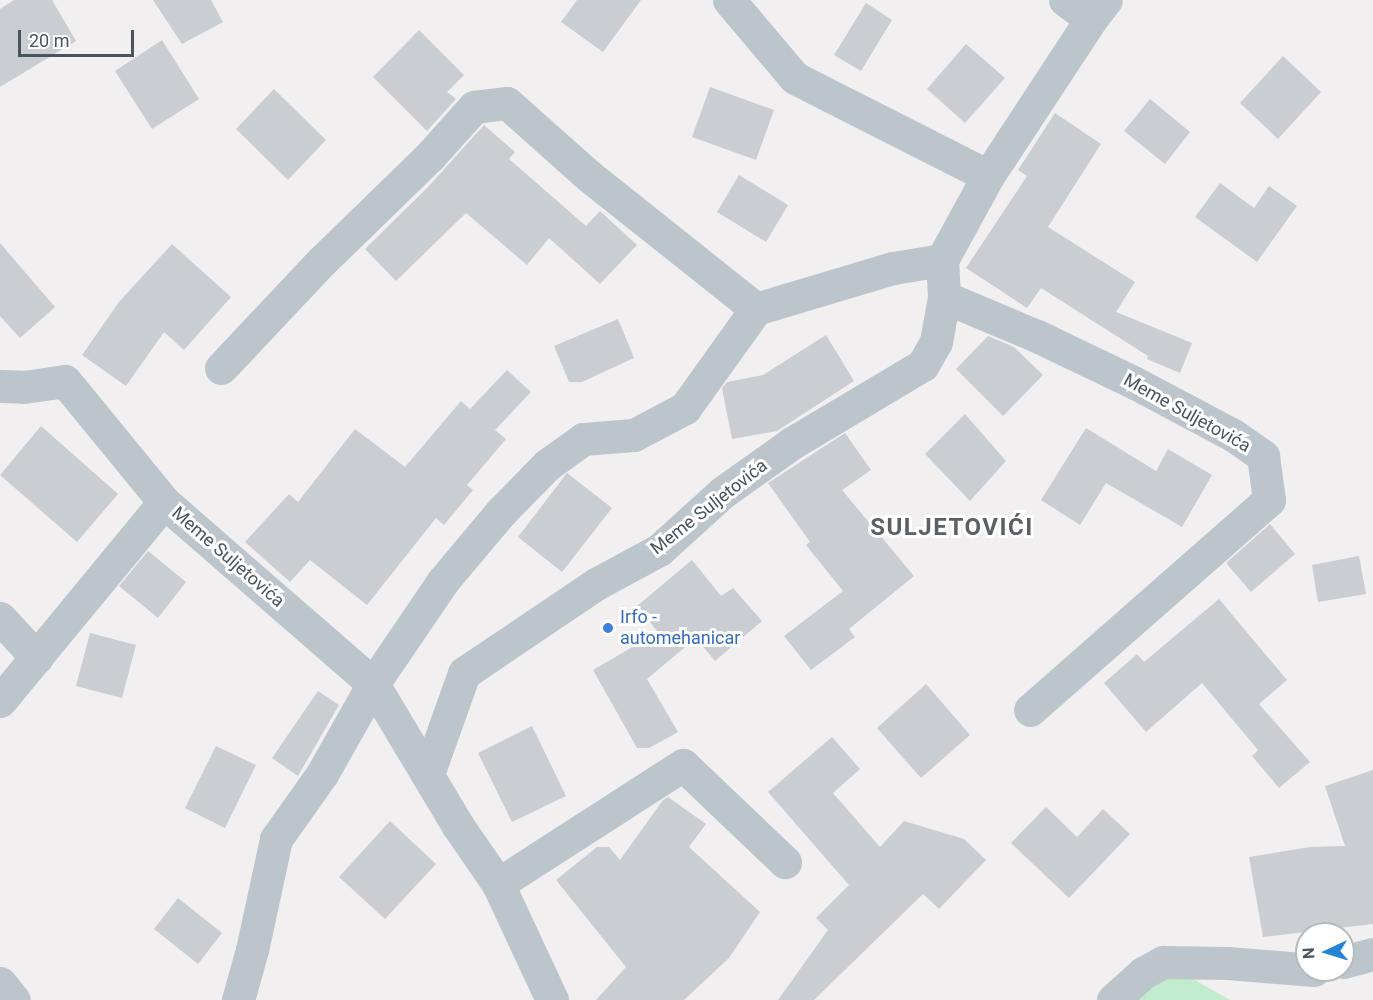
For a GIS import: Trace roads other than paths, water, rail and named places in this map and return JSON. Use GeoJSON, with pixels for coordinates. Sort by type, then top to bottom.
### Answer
{"type":"FeatureCollection","features":[{"type":"Feature","properties":{"kind":"street"},"geometry":{"type":"LineString","coordinates":[[729,0],[795,78],[988,176]]}},
{"type":"Feature","properties":{"kind":"street"},"geometry":{"type":"LineString","coordinates":[[238,1000],[252,950],[276,839],[322,774],[373,684],[442,581],[501,512],[547,465],[583,439],[634,435],[685,408],[756,309],[893,268],[942,260],[988,176],[1098,10],[1065,0]]}},
{"type":"Feature","properties":{"kind":"street"},"geometry":{"type":"LineString","coordinates":[[221,368],[322,261],[430,156],[474,107],[507,103],[589,176],[756,309]]}},
{"type":"Feature","properties":{"kind":"street","name":"Meme Suljetovića"},"geometry":{"type":"LineString","coordinates":[[428,774],[464,673],[596,584],[659,550],[723,492],[792,443],[923,365],[936,342],[944,297],[942,260]]}},
{"type":"Feature","properties":{"kind":"street","name":"Meme Suljetovića"},"geometry":{"type":"LineString","coordinates":[[944,297],[1037,336],[1135,383],[1233,435],[1263,456],[1269,500],[1030,710]]}},
{"type":"Feature","properties":{"kind":"street","name":"Meme Suljetovića"},"geometry":{"type":"LineString","coordinates":[[0,386],[24,387],[65,381],[164,502],[373,684],[458,826],[498,884],[552,1000]]}},
{"type":"Feature","properties":{"kind":"street","name":"Meme Suljetovića"},"geometry":{"type":"LineString","coordinates":[[0,701],[164,502]]}},
{"type":"Feature","properties":{"kind":"street"},"geometry":{"type":"LineString","coordinates":[[0,618],[37,657]]}},
{"type":"Feature","properties":{"kind":"street"},"geometry":{"type":"LineString","coordinates":[[498,884],[683,765],[785,862]]}},
{"type":"Feature","properties":{"kind":"street"},"geometry":{"type":"LineString","coordinates":[[1355,959],[1373,954]]}},
{"type":"Feature","properties":{"kind":"street"},"geometry":{"type":"LineString","coordinates":[[1113,1000],[1143,973],[1163,962],[1228,963],[1295,968]]}},
{"type":"Feature","properties":{"kind":"street"},"geometry":{"type":"LineString","coordinates":[[0,983],[14,1000]]}},
{"type":"Feature","properties":{"kind":"place","name":"Irfo - automehanicar"},"geometry":{"type":"Point","coordinates":[608,628]}},
{"type":"Feature","properties":{"kind":"district","name":"SULJETOVIĆI"},"geometry":{"type":"Point","coordinates":[952,528]}}]}
